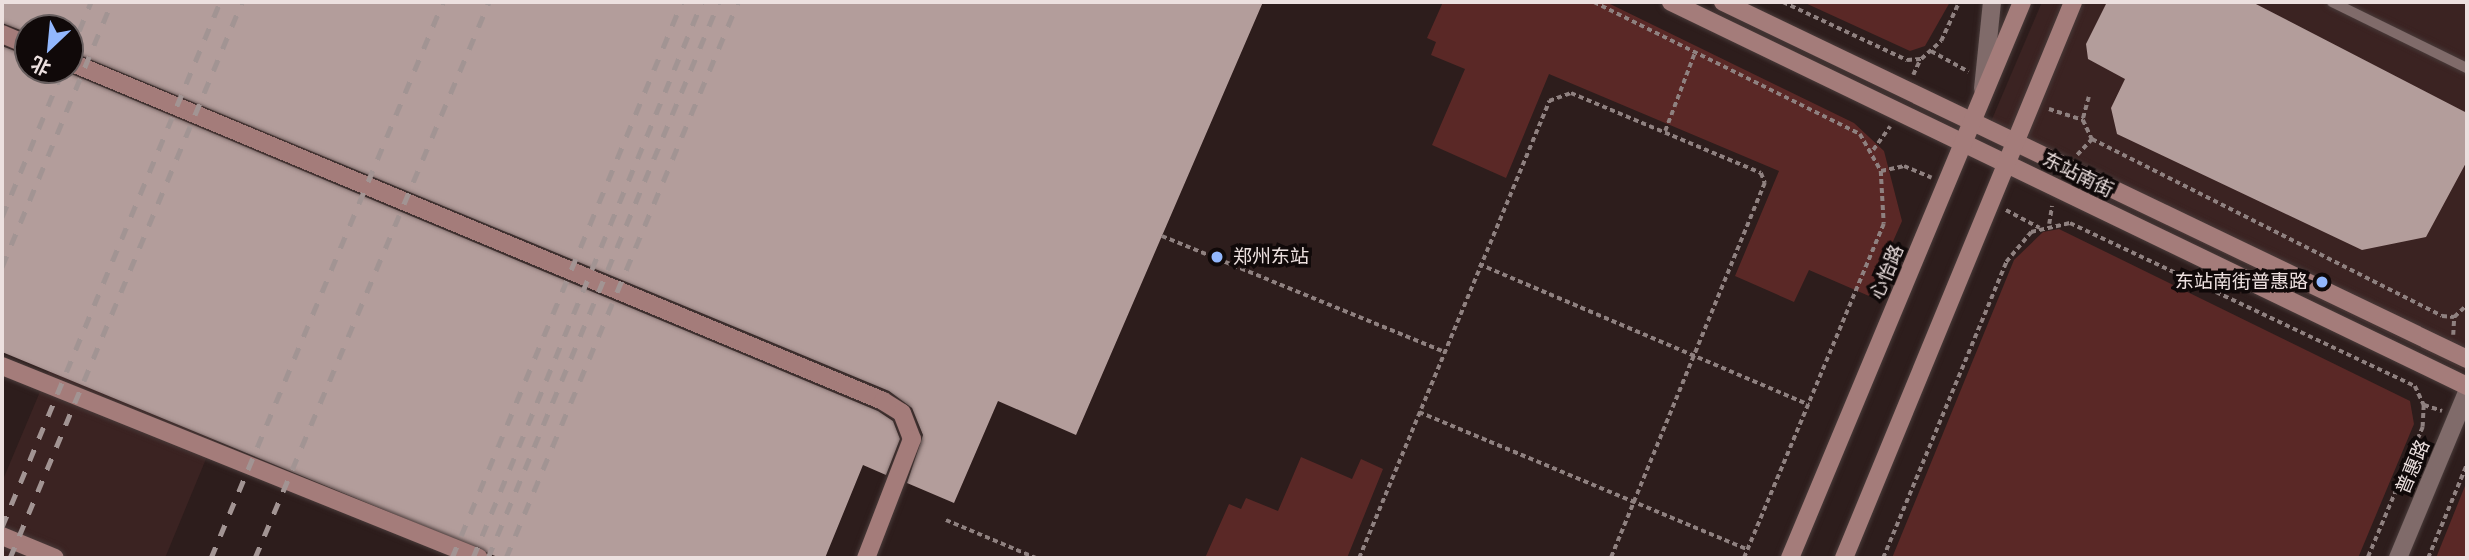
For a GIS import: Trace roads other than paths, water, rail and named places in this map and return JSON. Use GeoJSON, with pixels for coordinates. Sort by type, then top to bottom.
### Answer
{"type":"FeatureCollection","features":[{"type":"Feature","properties":{"kind":"street","name":"东站南街"},"geometry":{"type":"LineString","coordinates":[[1671,2],[2467,386]]}},
{"type":"Feature","properties":{"kind":"street","name":"东站南街"},"geometry":{"type":"LineString","coordinates":[[1723,2],[2467,359]]}},
{"type":"Feature","properties":{"kind":"street"},"geometry":{"type":"LineString","coordinates":[[1983,97],[1992,2]]}},
{"type":"Feature","properties":{"kind":"street","name":"心怡路"},"geometry":{"type":"LineString","coordinates":[[1790,558],[2022,2]]}},
{"type":"Feature","properties":{"kind":"street"},"geometry":{"type":"LineString","coordinates":[[1844,558],[2073,2]]}},
{"type":"Feature","properties":{"kind":"street"},"geometry":{"type":"LineString","coordinates":[[84,68],[883,401],[902,413],[912,439],[866,558]]}},
{"type":"Feature","properties":{"kind":"street"},"geometry":{"type":"LineString","coordinates":[[2,366],[479,558]]}},
{"type":"Feature","properties":{"kind":"street","name":"普惠路"},"geometry":{"type":"LineString","coordinates":[[2398,558],[2467,392]]}},
{"type":"Feature","properties":{"kind":"street"},"geometry":{"type":"LineString","coordinates":[[2,536],[55,558]]}},
{"type":"Feature","properties":{"kind":"lane"},"geometry":{"type":"LineString","coordinates":[[2332,2],[2467,68]]}},
{"type":"Feature","properties":{"kind":"railway"},"geometry":{"type":"LineString","coordinates":[[84,19],[91,2]]}},
{"type":"Feature","properties":{"kind":"railway"},"geometry":{"type":"LineString","coordinates":[[2,267],[112,2]]}},
{"type":"Feature","properties":{"kind":"railway"},"geometry":{"type":"LineString","coordinates":[[2,527],[220,2]]}},
{"type":"Feature","properties":{"kind":"railway"},"geometry":{"type":"LineString","coordinates":[[10,558],[242,2]]}},
{"type":"Feature","properties":{"kind":"railway"},"geometry":{"type":"LineString","coordinates":[[211,558],[443,2]]}},
{"type":"Feature","properties":{"kind":"railway"},"geometry":{"type":"LineString","coordinates":[[255,558],[489,2]]}},
{"type":"Feature","properties":{"kind":"railway"},"geometry":{"type":"LineString","coordinates":[[452,558],[682,2]]}},
{"type":"Feature","properties":{"kind":"railway"},"geometry":{"type":"LineString","coordinates":[[473,558],[702,2]]}},
{"type":"Feature","properties":{"kind":"railway"},"geometry":{"type":"LineString","coordinates":[[488,558],[719,2]]}},
{"type":"Feature","properties":{"kind":"railway"},"geometry":{"type":"LineString","coordinates":[[506,558],[738,2]]}},
{"type":"Feature","properties":{"kind":"railway"},"geometry":{"type":"LineString","coordinates":[[2,217],[57,84]]}},
{"type":"Feature","properties":{"kind":"place","name":"郑州东站"},"geometry":{"type":"Point","coordinates":[1217,257]}},
{"type":"Feature","properties":{"kind":"place","name":"东站南街普惠路"},"geometry":{"type":"Point","coordinates":[2322,282]}}]}
